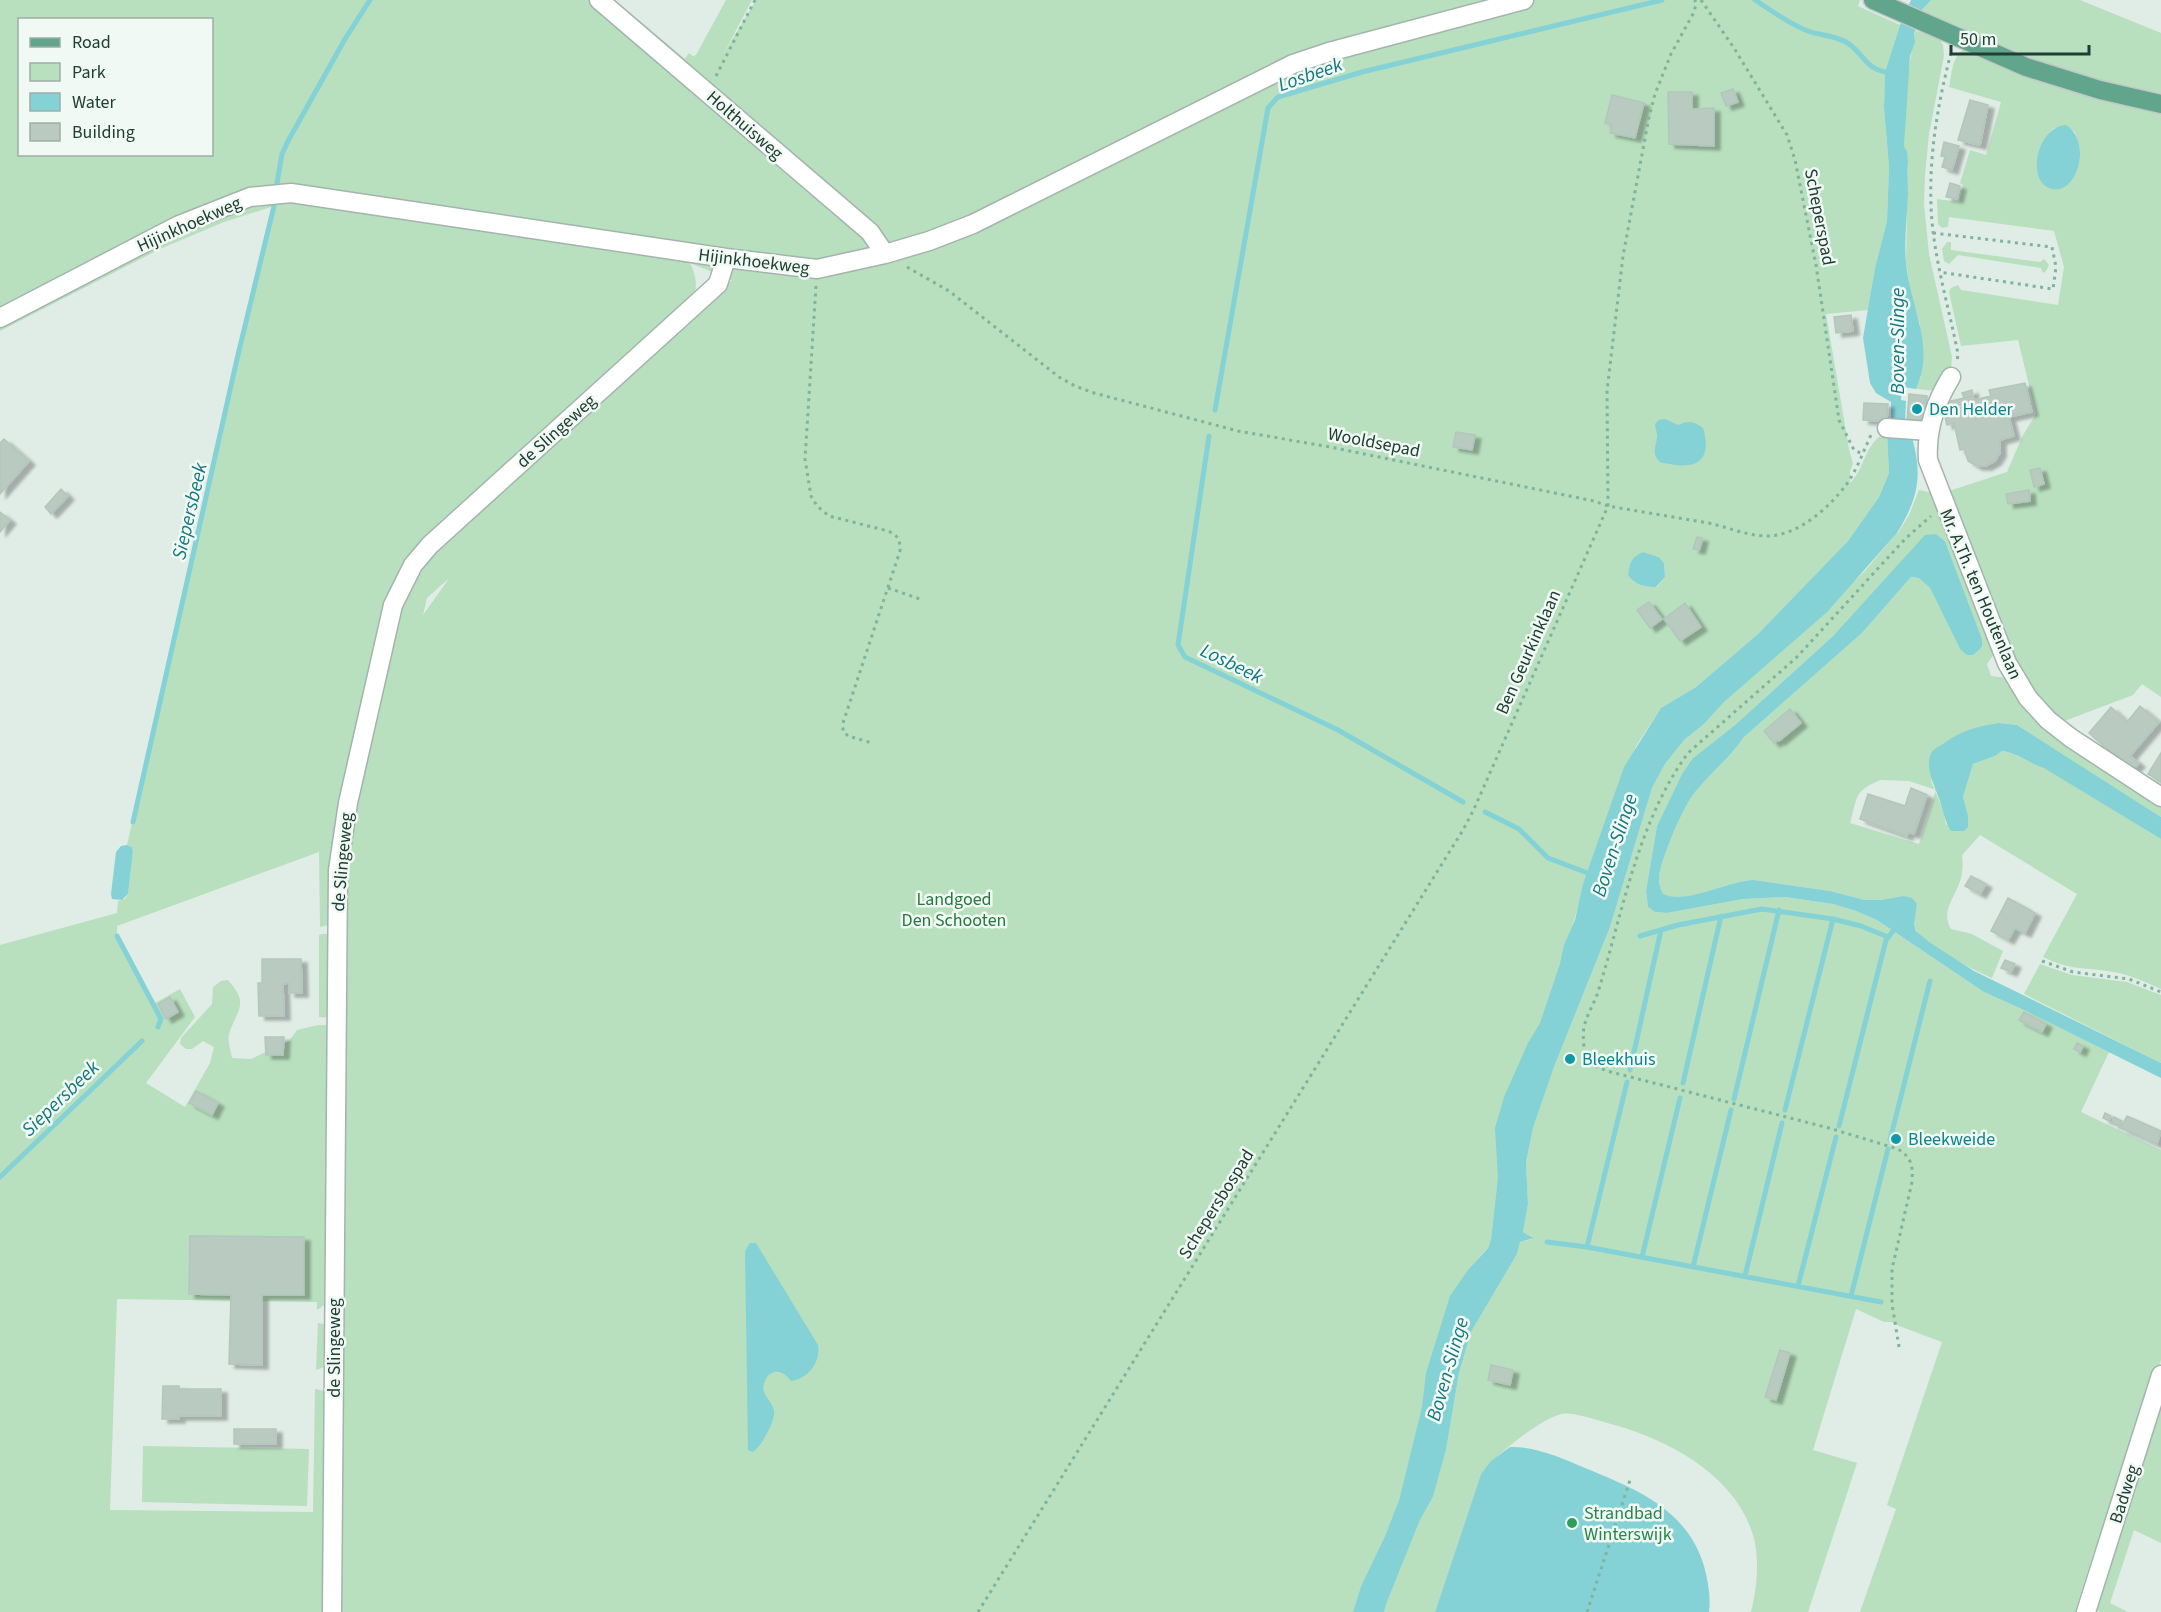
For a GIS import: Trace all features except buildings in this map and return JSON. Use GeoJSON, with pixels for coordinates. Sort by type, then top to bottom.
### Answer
{"type":"FeatureCollection","features":[{"type":"Feature","properties":{"kind":"main road"},"geometry":{"type":"LineString","coordinates":[[1873,0],[2049,75],[2161,104]]}},
{"type":"Feature","properties":{"kind":"street","name":"Holthuisweg"},"geometry":{"type":"LineString","coordinates":[[599,0],[870,232],[885,254]]}},
{"type":"Feature","properties":{"kind":"street","name":"Hijinkhoekweg"},"geometry":{"type":"LineString","coordinates":[[0,318],[179,225],[250,197],[268,194],[291,193],[726,258],[817,269],[885,254],[929,241],[973,224],[1293,64],[1329,52],[1524,0]]}},
{"type":"Feature","properties":{"kind":"street","name":"de Slingeweg"},"geometry":{"type":"LineString","coordinates":[[332,1612],[338,870],[348,803],[393,605],[413,565],[430,545],[718,284],[726,258]]}},
{"type":"Feature","properties":{"kind":"street","name":"Mr. A.Th. ten Houtenlaan"},"geometry":{"type":"LineString","coordinates":[[1951,377],[1920,430],[1927,441],[1928,460],[1944,504],[2007,663],[2028,698],[2048,720],[2071,738],[2161,797]]}},
{"type":"Feature","properties":{"kind":"street"},"geometry":{"type":"LineString","coordinates":[[1887,428],[1920,430]]}},
{"type":"Feature","properties":{"kind":"street","name":"Badweg"},"geometry":{"type":"LineString","coordinates":[[2086,1612],[2161,1375]]}},
{"type":"Feature","properties":{"kind":"path"},"geometry":{"type":"LineString","coordinates":[[708,93],[755,0]]}},
{"type":"Feature","properties":{"kind":"path"},"geometry":{"type":"LineString","coordinates":[[1608,506],[1607,391],[1609,358],[1623,256],[1655,94],[1671,54],[1693,14],[1695,0]]}},
{"type":"Feature","properties":{"kind":"path","name":"Scheperspad"},"geometry":{"type":"LineString","coordinates":[[1701,0],[1734,48],[1787,135],[1795,160],[1816,265],[1839,420],[1854,450],[1863,454]]}},
{"type":"Feature","properties":{"kind":"path"},"geometry":{"type":"LineString","coordinates":[[1951,377],[1958,354],[1939,272],[1931,209],[1932,165],[1939,112],[1955,36]]}},
{"type":"Feature","properties":{"kind":"path"},"geometry":{"type":"LineString","coordinates":[[1933,233],[2052,247],[2056,267],[2053,289],[1939,272]]}},
{"type":"Feature","properties":{"kind":"path","name":"Wooldsepad"},"geometry":{"type":"LineString","coordinates":[[885,254],[949,291],[1059,377],[1075,386],[1238,431],[1507,482],[1608,506],[1708,524],[1753,535],[1782,534],[1800,526],[1834,499],[1846,485],[1863,454]]}},
{"type":"Feature","properties":{"kind":"path"},"geometry":{"type":"LineString","coordinates":[[817,269],[805,459],[811,496],[817,506],[829,516],[888,531],[897,535],[900,542],[900,551],[843,723],[843,731],[848,736],[872,743]]}},
{"type":"Feature","properties":{"kind":"path"},"geometry":{"type":"LineString","coordinates":[[1899,1347],[1893,1304],[1892,1269],[1912,1182],[1913,1169],[1910,1159],[1898,1149],[1829,1128],[1611,1072],[1585,1063],[1584,1028],[1597,993],[1648,826],[1675,771],[1688,753],[1797,657],[1905,539],[1944,504]]}},
{"type":"Feature","properties":{"kind":"path","name":"Ben Geurkinklaan"},"geometry":{"type":"LineString","coordinates":[[1474,809],[1608,506]]}},
{"type":"Feature","properties":{"kind":"path"},"geometry":{"type":"LineString","coordinates":[[888,588],[920,599]]}},
{"type":"Feature","properties":{"kind":"path","name":"Schepersbospad"},"geometry":{"type":"LineString","coordinates":[[978,1612],[1451,851],[1474,809]]}},
{"type":"Feature","properties":{"kind":"path"},"geometry":{"type":"LineString","coordinates":[[2042,961],[2073,972],[2129,979],[2161,992]]}},
{"type":"Feature","properties":{"kind":"path"},"geometry":{"type":"LineString","coordinates":[[1587,1612],[1631,1477]]}},
{"type":"Feature","properties":{"kind":"green space","name":"Landgoed Den Schooten"},"geometry":{"type":"Polygon","coordinates":[[[0,0],[591,0],[699,93],[708,79],[702,80],[607,0],[615,0],[685,59],[689,53],[696,55],[726,0],[752,0],[724,53],[756,0],[1860,0],[1858,6],[1900,25],[1885,72],[1884,108],[1889,167],[1887,221],[1875,268],[1868,310],[1826,314],[1853,464],[1850,471],[1850,483],[1874,441],[1887,433],[1889,473],[1879,497],[1848,541],[1758,634],[1696,687],[1661,708],[1636,746],[1586,879],[1497,1187],[1491,1239],[1488,1247],[1472,1266],[1421,1412],[1399,1500],[1361,1586],[1353,1612],[337,1612],[336,1449],[342,871],[352,804],[396,607],[416,568],[433,548],[732,280],[690,263],[696,286],[689,308],[424,544],[400,580],[389,604],[340,824],[334,874],[332,924],[320,927],[319,852],[117,926],[117,936],[153,1004],[180,989],[195,1017],[146,1083],[185,1107],[210,1063],[214,1047],[203,1041],[192,1049],[186,1049],[180,1044],[181,1038],[212,1004],[213,987],[221,981],[228,980],[239,995],[240,1001],[229,1036],[232,1058],[251,1059],[289,1041],[297,1030],[318,1025],[331,1025],[330,1301],[317,1310],[317,1302],[117,1299],[110,1510],[313,1512],[315,1389],[325,1391],[329,1395],[328,1612],[0,1612],[0,945],[117,913],[118,901],[125,899],[128,894],[133,851],[132,847],[127,845],[274,206],[224,222],[160,249],[0,331],[0,325],[204,221],[268,201],[290,199],[669,255],[619,235],[284,187],[246,193],[178,219],[0,311],[0,0]],[[1643,552],[1632,560],[1628,575],[1640,585],[1657,587],[1665,577],[1664,563],[1659,557],[1643,552]],[[448,580],[427,598],[423,615],[448,580]]]}},
{"type":"Feature","properties":{"kind":"green space"},"geometry":{"type":"Polygon","coordinates":[[[1931,0],[2080,0],[2161,33],[2161,97],[2052,68],[1975,36],[1922,10],[1931,0]]]}},
{"type":"Feature","properties":{"kind":"green space"},"geometry":{"type":"Polygon","coordinates":[[[1915,31],[1938,36],[1943,45],[1944,56],[1929,134],[1924,204],[1929,254],[1952,357],[1951,368],[1938,391],[1916,389],[1921,377],[1920,324],[1910,290],[1906,262],[1908,162],[1904,146],[1907,79],[1915,31]]]}},
{"type":"Feature","properties":{"kind":"green space"},"geometry":{"type":"Polygon","coordinates":[[[1965,49],[2161,111],[2161,697],[2142,684],[2133,695],[2059,723],[2019,677],[1946,492],[2007,472],[2023,435],[2036,414],[2018,340],[1961,346],[1949,292],[1951,288],[1958,285],[1961,290],[2058,305],[2064,267],[2054,231],[1949,217],[1948,227],[1942,228],[1938,224],[1937,199],[1959,202],[1963,185],[1960,183],[1970,150],[1986,155],[2001,102],[1949,87],[1953,65],[1965,49]],[[2054,128],[2040,146],[2038,167],[2043,182],[2071,181],[2075,175],[2080,150],[2074,131],[2054,128]]]}},
{"type":"Feature","properties":{"kind":"green space"},"geometry":{"type":"Polygon","coordinates":[[[1947,242],[1951,242],[1951,250],[2040,262],[2044,259],[2049,265],[2043,273],[2041,268],[1958,255],[1949,264],[1944,261],[1942,249],[1947,242]]]}},
{"type":"Feature","properties":{"kind":"green space"},"geometry":{"type":"Polygon","coordinates":[[[1919,490],[1929,492],[1934,490],[1996,651],[1987,664],[1991,676],[2008,678],[2161,803],[2161,817],[2017,725],[1999,723],[1931,781],[1935,790],[1909,781],[1880,780],[1865,788],[1858,796],[1850,823],[1919,844],[1935,792],[1943,810],[1946,825],[1968,815],[1963,797],[1973,764],[2002,751],[2044,767],[2161,839],[2161,989],[2121,974],[2068,966],[2043,957],[2077,894],[1980,835],[1962,855],[1961,877],[1947,917],[1951,929],[1972,934],[2003,951],[1992,978],[1952,958],[1922,937],[1914,925],[1917,904],[1903,896],[1865,900],[1830,891],[1754,880],[1684,897],[1663,895],[1659,877],[1664,858],[1679,820],[1694,792],[1733,752],[1744,737],[1862,633],[1911,577],[1919,578],[1930,588],[1960,649],[1982,648],[1982,639],[1945,541],[1936,534],[1925,536],[1833,636],[1735,725],[1692,759],[1682,774],[1657,826],[1646,891],[1648,907],[1655,912],[1667,913],[1743,899],[1785,897],[1833,904],[1856,911],[1877,920],[1984,992],[2109,1052],[2081,1112],[2161,1150],[2161,1360],[2100,1549],[2095,1548],[2076,1608],[2081,1612],[1860,1612],[1896,1509],[1887,1505],[1942,1342],[1892,1322],[1884,1322],[1856,1309],[1813,1450],[1857,1463],[1808,1612],[1751,1612],[1757,1574],[1753,1535],[1732,1495],[1716,1478],[1678,1451],[1657,1440],[1615,1425],[1566,1413],[1541,1423],[1529,1431],[1487,1466],[1481,1474],[1435,1612],[1384,1612],[1420,1520],[1433,1497],[1446,1450],[1459,1373],[1471,1332],[1517,1254],[1520,1242],[1532,1239],[1532,1236],[1523,1232],[1528,1204],[1526,1162],[1533,1128],[1554,1067],[1610,927],[1652,788],[1665,764],[1684,740],[1704,724],[1724,702],[1865,571],[1898,533],[1909,515],[1919,490]]]}},
{"type":"Feature","properties":{"kind":"green space"},"geometry":{"type":"Polygon","coordinates":[[[332,934],[332,1018],[319,1017],[319,935],[332,934]]]}},
{"type":"Feature","properties":{"kind":"green space"},"geometry":{"type":"Polygon","coordinates":[[[2040,964],[2072,975],[2127,982],[2161,995],[2161,1063],[2024,994],[2040,964]]]}},
{"type":"Feature","properties":{"kind":"green space"},"geometry":{"type":"Polygon","coordinates":[[[318,1323],[329,1325],[327,1366],[316,1370],[318,1323]]]}},
{"type":"Feature","properties":{"kind":"green space"},"geometry":{"type":"Polygon","coordinates":[[[2161,1390],[2161,1543],[2134,1530],[2110,1603],[2128,1612],[2099,1612],[2095,1605],[2161,1390]]]}},
{"type":"Feature","properties":{"kind":"green space"},"geometry":{"type":"Polygon","coordinates":[[[143,1446],[309,1449],[307,1506],[142,1502],[143,1446]]]}},
{"type":"Feature","properties":{"kind":"water","name":"Boven-Slinge"},"geometry":{"type":"Polygon","coordinates":[[[1911,0],[1931,0],[1922,10],[1914,34],[1915,42],[1910,56],[1904,146],[1908,162],[1906,263],[1923,342],[1923,357],[1916,389],[1902,387],[1901,400],[1906,401],[1905,423],[1891,423],[1891,402],[1876,393],[1870,383],[1863,338],[1875,268],[1887,221],[1889,167],[1884,108],[1885,72],[1900,25],[1911,0]]]}},
{"type":"Feature","properties":{"kind":"water"},"geometry":{"type":"Polygon","coordinates":[[[2066,125],[2074,133],[2079,144],[2078,167],[2074,178],[2067,185],[2059,189],[2049,188],[2042,183],[2038,175],[2038,154],[2048,135],[2056,128],[2066,125]]]}},
{"type":"Feature","properties":{"kind":"water"},"geometry":{"type":"Polygon","coordinates":[[[1665,419],[1678,425],[1688,422],[1703,428],[1706,447],[1701,460],[1689,465],[1680,465],[1663,463],[1658,460],[1655,452],[1657,436],[1655,424],[1665,419]]]}},
{"type":"Feature","properties":{"kind":"water","name":"Boven-Slinge"},"geometry":{"type":"Polygon","coordinates":[[[1887,433],[1911,434],[1917,462],[1918,474],[1914,497],[1897,533],[1827,612],[1684,740],[1665,764],[1652,788],[1610,927],[1554,1067],[1533,1128],[1526,1162],[1528,1204],[1523,1232],[1534,1238],[1520,1242],[1517,1254],[1471,1332],[1459,1373],[1446,1450],[1433,1497],[1420,1520],[1384,1612],[1353,1612],[1361,1586],[1399,1500],[1422,1407],[1426,1373],[1450,1296],[1468,1270],[1488,1248],[1491,1239],[1498,1177],[1495,1128],[1504,1097],[1528,1043],[1540,1023],[1564,945],[1575,920],[1583,884],[1624,767],[1661,708],[1696,687],[1758,634],[1848,541],[1879,497],[1889,473],[1887,433]]]}},
{"type":"Feature","properties":{"kind":"water"},"geometry":{"type":"Polygon","coordinates":[[[1936,534],[1945,541],[1982,639],[1982,647],[1973,655],[1967,655],[1960,649],[1930,588],[1919,578],[1911,577],[1862,633],[1744,737],[1695,792],[1668,846],[1659,877],[1661,890],[1663,894],[1672,897],[1683,897],[1754,880],[1830,891],[1865,900],[1903,896],[1912,898],[1917,904],[1914,924],[1916,931],[1929,942],[1974,971],[2161,1063],[2161,1078],[1984,992],[1877,920],[1856,911],[1833,904],[1785,897],[1743,899],[1667,913],[1655,912],[1648,907],[1646,891],[1657,826],[1682,774],[1692,759],[1735,725],[1833,636],[1925,535],[1936,534]]]}},
{"type":"Feature","properties":{"kind":"water"},"geometry":{"type":"Polygon","coordinates":[[[1643,552],[1659,557],[1664,563],[1665,577],[1656,587],[1640,585],[1628,575],[1632,560],[1643,552]]]}},
{"type":"Feature","properties":{"kind":"water"},"geometry":{"type":"Polygon","coordinates":[[[1999,723],[2017,725],[2161,817],[2161,839],[2044,768],[2002,751],[1973,764],[1963,797],[1968,815],[1968,827],[1964,831],[1951,831],[1931,777],[1929,761],[1931,754],[1933,750],[1963,732],[1999,723]]]}},
{"type":"Feature","properties":{"kind":"water"},"geometry":{"type":"Polygon","coordinates":[[[121,846],[132,847],[133,851],[128,894],[122,900],[112,899],[116,852],[121,846]]]}},
{"type":"Feature","properties":{"kind":"water"},"geometry":{"type":"Polygon","coordinates":[[[750,1243],[756,1243],[818,1345],[815,1363],[803,1377],[791,1381],[778,1372],[772,1373],[767,1378],[763,1386],[774,1415],[766,1435],[753,1452],[748,1450],[745,1251],[750,1243]]]}},
{"type":"Feature","properties":{"kind":"water","name":"Strandbad Winterswijk"},"geometry":{"type":"Polygon","coordinates":[[[1510,1447],[1529,1448],[1567,1460],[1641,1493],[1672,1515],[1696,1546],[1704,1566],[1709,1589],[1709,1612],[1435,1612],[1481,1474],[1491,1461],[1510,1447]]]}},
{"type":"Feature","properties":{"kind":"waterway","name":"Siepersbeek"},"geometry":{"type":"LineString","coordinates":[[277,183],[282,154],[288,141],[345,39],[370,0]]}},
{"type":"Feature","properties":{"kind":"waterway","name":"Losbeek"},"geometry":{"type":"LineString","coordinates":[[1215,410],[1268,108],[1278,97],[1362,72],[1662,0]]}},
{"type":"Feature","properties":{"kind":"waterway","name":"Losbeek"},"geometry":{"type":"LineString","coordinates":[[1755,0],[1801,28],[1844,41],[1875,69],[1890,73]]}},
{"type":"Feature","properties":{"kind":"waterway","name":"Siepersbeek"},"geometry":{"type":"LineString","coordinates":[[133,822],[237,359],[274,206]]}},
{"type":"Feature","properties":{"kind":"waterway","name":"Losbeek"},"geometry":{"type":"LineString","coordinates":[[1209,436],[1178,645],[1185,657],[1338,730],[1463,802]]}},
{"type":"Feature","properties":{"kind":"waterway","name":"Losbeek"},"geometry":{"type":"LineString","coordinates":[[1485,812],[1519,829],[1548,858],[1593,875]]}},
{"type":"Feature","properties":{"kind":"waterway"},"geometry":{"type":"LineString","coordinates":[[1640,936],[1678,925],[1762,909],[1833,919],[1861,926],[1888,937]]}},
{"type":"Feature","properties":{"kind":"waterway"},"geometry":{"type":"LineString","coordinates":[[1734,1099],[1779,910]]}},
{"type":"Feature","properties":{"kind":"waterway"},"geometry":{"type":"LineString","coordinates":[[1683,1083],[1721,916]]}},
{"type":"Feature","properties":{"kind":"waterway"},"geometry":{"type":"LineString","coordinates":[[1785,1110],[1833,919]]}},
{"type":"Feature","properties":{"kind":"waterway"},"geometry":{"type":"LineString","coordinates":[[1630,1070],[1661,930]]}},
{"type":"Feature","properties":{"kind":"waterway"},"geometry":{"type":"LineString","coordinates":[[1839,1126],[1886,940],[1893,931]]}},
{"type":"Feature","properties":{"kind":"waterway","name":"Siepersbeek"},"geometry":{"type":"LineString","coordinates":[[117,936],[161,1019],[158,1027]]}},
{"type":"Feature","properties":{"kind":"waterway"},"geometry":{"type":"LineString","coordinates":[[1890,1140],[1930,981]]}},
{"type":"Feature","properties":{"kind":"waterway","name":"Siepersbeek"},"geometry":{"type":"LineString","coordinates":[[0,1177],[142,1041]]}},
{"type":"Feature","properties":{"kind":"waterway"},"geometry":{"type":"LineString","coordinates":[[1587,1247],[1627,1082]]}},
{"type":"Feature","properties":{"kind":"waterway"},"geometry":{"type":"LineString","coordinates":[[1642,1257],[1680,1098]]}},
{"type":"Feature","properties":{"kind":"waterway"},"geometry":{"type":"LineString","coordinates":[[1693,1267],[1731,1110]]}},
{"type":"Feature","properties":{"kind":"waterway"},"geometry":{"type":"LineString","coordinates":[[1745,1276],[1782,1123]]}},
{"type":"Feature","properties":{"kind":"waterway"},"geometry":{"type":"LineString","coordinates":[[1798,1286],[1836,1137]]}},
{"type":"Feature","properties":{"kind":"waterway"},"geometry":{"type":"LineString","coordinates":[[1851,1296],[1888,1149]]}},
{"type":"Feature","properties":{"kind":"waterway"},"geometry":{"type":"LineString","coordinates":[[1547,1242],[1587,1247],[1881,1302]]}},
{"type":"Feature","properties":{"kind":"place","name":"Den Helder"},"geometry":{"type":"Point","coordinates":[1917,409]}},
{"type":"Feature","properties":{"kind":"place","name":"Bleekhuis"},"geometry":{"type":"Point","coordinates":[1570,1059]}},
{"type":"Feature","properties":{"kind":"place","name":"Bleekweide"},"geometry":{"type":"Point","coordinates":[1896,1139]}},
{"type":"Feature","properties":{"kind":"place","name":"Strandbad Winterswijk"},"geometry":{"type":"Point","coordinates":[1572,1523]}}]}
